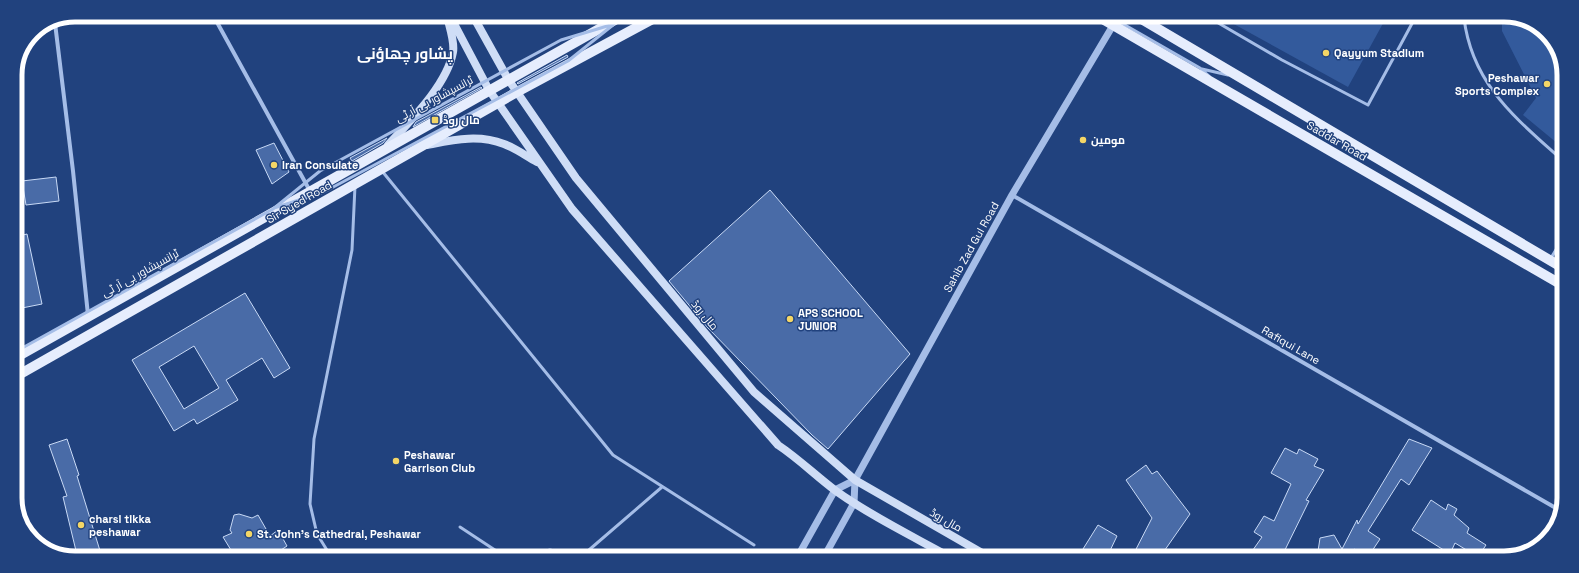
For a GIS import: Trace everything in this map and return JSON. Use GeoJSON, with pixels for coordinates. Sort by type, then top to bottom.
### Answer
{"type":"FeatureCollection","features":[{"type":"Feature","properties":{"kind":"main road"},"geometry":{"type":"LineString","coordinates":[[385,149],[428,100],[447,72],[454,51],[448,22]]}},
{"type":"Feature","properties":{"kind":"main road"},"geometry":{"type":"LineString","coordinates":[[453,22],[489,90],[572,210],[778,445],[801,461],[835,490],[854,503],[939,551]]}},
{"type":"Feature","properties":{"kind":"main road","name":"مال روڈ"},"geometry":{"type":"LineString","coordinates":[[476,22],[508,79],[576,178],[754,392],[854,480],[978,551]]}},
{"type":"Feature","properties":{"kind":"main road","name":"Sir Syed Road"},"geometry":{"type":"LineString","coordinates":[[22,354],[611,22]]}},
{"type":"Feature","properties":{"kind":"main road","name":"Sir Syed Road"},"geometry":{"type":"LineString","coordinates":[[22,373],[517,92],[647,22]]}},
{"type":"Feature","properties":{"kind":"main road","name":"Saddar Road"},"geometry":{"type":"LineString","coordinates":[[1112,22],[1233,95],[1557,282]]}},
{"type":"Feature","properties":{"kind":"main road","name":"Saddar Road"},"geometry":{"type":"LineString","coordinates":[[1146,22],[1557,265]]}},
{"type":"Feature","properties":{"kind":"main road"},"geometry":{"type":"LineString","coordinates":[[424,145],[469,138],[488,139],[505,144],[540,163]]}},
{"type":"Feature","properties":{"kind":"main road"},"geometry":{"type":"LineString","coordinates":[[1538,271],[1550,260]]}},
{"type":"Feature","properties":{"kind":"street"},"geometry":{"type":"LineString","coordinates":[[217,22],[310,191]]}},
{"type":"Feature","properties":{"kind":"street","name":"Sahib Zad Gul Road"},"geometry":{"type":"LineString","coordinates":[[827,551],[854,503],[854,480],[1012,195],[1112,22]]}},
{"type":"Feature","properties":{"kind":"street"},"geometry":{"type":"LineString","coordinates":[[55,26],[74,171],[88,317]]}},
{"type":"Feature","properties":{"kind":"street","name":"Rafiqui Lane"},"geometry":{"type":"LineString","coordinates":[[1012,195],[1556,508]]}},
{"type":"Feature","properties":{"kind":"street"},"geometry":{"type":"LineString","coordinates":[[801,551],[835,490],[854,480]]}},
{"type":"Feature","properties":{"kind":"lane","name":"ٹرانسپشاور بی آر ٹی"},"geometry":{"type":"LineString","coordinates":[[273,209],[324,192],[561,65],[618,22]]}},
{"type":"Feature","properties":{"kind":"lane"},"geometry":{"type":"LineString","coordinates":[[1112,22],[1200,68],[1233,95]]}},
{"type":"Feature","properties":{"kind":"lane"},"geometry":{"type":"LineString","coordinates":[[1217,22],[1282,60],[1368,105],[1413,22]]}},
{"type":"Feature","properties":{"kind":"lane"},"geometry":{"type":"LineString","coordinates":[[1465,22],[1477,67],[1509,112],[1557,156]]}},
{"type":"Feature","properties":{"kind":"lane","name":"ٹرانسپشاور بی آر ٹی"},"geometry":{"type":"LineString","coordinates":[[22,348],[273,209],[320,171],[561,40],[614,24]]}},
{"type":"Feature","properties":{"kind":"lane"},"geometry":{"type":"LineString","coordinates":[[1200,68],[1238,77]]}},
{"type":"Feature","properties":{"kind":"lane"},"geometry":{"type":"LineString","coordinates":[[381,170],[613,456],[754,545]]}},
{"type":"Feature","properties":{"kind":"lane"},"geometry":{"type":"LineString","coordinates":[[327,551],[317,534],[310,504],[314,439],[352,250],[356,184]]}},
{"type":"Feature","properties":{"kind":"lane"},"geometry":{"type":"LineString","coordinates":[[1550,260],[1557,248]]}},
{"type":"Feature","properties":{"kind":"lane"},"geometry":{"type":"LineString","coordinates":[[588,551],[662,487]]}},
{"type":"Feature","properties":{"kind":"lane"},"geometry":{"type":"LineString","coordinates":[[460,527],[496,551]]}},
{"type":"Feature","properties":{"kind":"shaded area","name":"Qayyum Stadium"},"geometry":{"type":"Polygon","coordinates":[[[1230,22],[1384,22],[1348,87],[1230,22]]]}},
{"type":"Feature","properties":{"kind":"shaded area","name":"Peshawar Sports Complex"},"geometry":{"type":"Polygon","coordinates":[[[1502,22],[1511,22],[1527,27],[1542,37],[1550,48],[1557,71],[1557,143],[1523,115],[1536,98],[1502,31],[1502,22]]]}},
{"type":"Feature","properties":{"kind":"building"},"geometry":{"type":"Polygon","coordinates":[[[567,55],[568,57],[518,84],[517,83],[567,55]]]}},
{"type":"Feature","properties":{"kind":"building"},"geometry":{"type":"Polygon","coordinates":[[[481,87],[482,88],[413,127],[416,122],[481,87]]]}},
{"type":"Feature","properties":{"kind":"building"},"geometry":{"type":"Polygon","coordinates":[[[387,138],[383,143],[352,161],[350,158],[387,138]]]}},
{"type":"Feature","properties":{"kind":"building","name":"Iran Consulate"},"geometry":{"type":"Polygon","coordinates":[[[274,143],[289,172],[272,184],[256,150],[274,143]]]}},
{"type":"Feature","properties":{"kind":"building"},"geometry":{"type":"Polygon","coordinates":[[[56,177],[59,201],[26,205],[22,181],[56,177]]]}},
{"type":"Feature","properties":{"kind":"building","name":"APS SCHOOL JUNIOR"},"geometry":{"type":"Polygon","coordinates":[[[770,190],[910,354],[828,449],[812,435],[708,328],[669,281],[770,190]]]}},
{"type":"Feature","properties":{"kind":"building"},"geometry":{"type":"Polygon","coordinates":[[[27,234],[42,304],[22,308],[22,235],[27,234]]]}},
{"type":"Feature","properties":{"kind":"building"},"geometry":{"type":"Polygon","coordinates":[[[245,293],[290,368],[274,378],[262,358],[226,380],[238,400],[197,424],[194,419],[174,431],[132,360],[245,293]],[[194,346],[159,367],[184,409],[219,388],[194,346]]]}},
{"type":"Feature","properties":{"kind":"building"},"geometry":{"type":"Polygon","coordinates":[[[67,439],[79,475],[77,476],[100,551],[76,551],[63,497],[67,496],[49,445],[67,439]]]}},
{"type":"Feature","properties":{"kind":"building"},"geometry":{"type":"Polygon","coordinates":[[[1409,439],[1432,448],[1409,485],[1401,479],[1368,531],[1380,539],[1372,551],[1358,551],[1354,549],[1354,551],[1318,551],[1320,538],[1334,535],[1342,549],[1357,520],[1358,524],[1409,439]]]}},
{"type":"Feature","properties":{"kind":"building"},"geometry":{"type":"Polygon","coordinates":[[[1285,448],[1297,454],[1299,449],[1318,459],[1314,466],[1324,470],[1306,500],[1309,501],[1284,551],[1252,551],[1262,537],[1254,532],[1264,516],[1274,521],[1291,484],[1271,473],[1285,448]]]}},
{"type":"Feature","properties":{"kind":"building"},"geometry":{"type":"Polygon","coordinates":[[[1146,465],[1152,474],[1157,471],[1190,514],[1164,551],[1135,551],[1152,518],[1126,480],[1146,465]]]}},
{"type":"Feature","properties":{"kind":"building"},"geometry":{"type":"Polygon","coordinates":[[[1431,500],[1446,510],[1448,504],[1457,509],[1454,515],[1469,528],[1467,533],[1486,545],[1482,551],[1468,551],[1455,543],[1451,551],[1445,551],[1412,530],[1431,500]]]}},
{"type":"Feature","properties":{"kind":"building","name":"St. John's Cathedral, Peshawar"},"geometry":{"type":"Polygon","coordinates":[[[239,514],[252,518],[258,515],[270,536],[278,530],[287,546],[280,551],[232,551],[223,537],[232,533],[230,530],[234,515],[239,514]]]}},
{"type":"Feature","properties":{"kind":"building"},"geometry":{"type":"Polygon","coordinates":[[[1098,525],[1117,536],[1110,551],[1082,551],[1098,525]]]}},
{"type":"Feature","properties":{"kind":"place","name":"Qayyum Stadium"},"geometry":{"type":"Point","coordinates":[1326,53]}},
{"type":"Feature","properties":{"kind":"place","name":"Peshawar Sports Complex"},"geometry":{"type":"Point","coordinates":[1547,84]}},
{"type":"Feature","properties":{"kind":"place","name":"مال روڈ"},"geometry":{"type":"Point","coordinates":[435,120]}},
{"type":"Feature","properties":{"kind":"place","name":"مومین"},"geometry":{"type":"Point","coordinates":[1083,140]}},
{"type":"Feature","properties":{"kind":"place","name":"Iran Consulate"},"geometry":{"type":"Point","coordinates":[274,165]}},
{"type":"Feature","properties":{"kind":"place","name":"APS SCHOOL JUNIOR"},"geometry":{"type":"Point","coordinates":[790,319]}},
{"type":"Feature","properties":{"kind":"place","name":"Peshawar Garrison Club"},"geometry":{"type":"Point","coordinates":[396,461]}},
{"type":"Feature","properties":{"kind":"place","name":"charsi tikka peshawar"},"geometry":{"type":"Point","coordinates":[81,525]}},
{"type":"Feature","properties":{"kind":"place","name":"St. John's Cathedral, Peshawar"},"geometry":{"type":"Point","coordinates":[249,534]}},
{"type":"Feature","properties":{"kind":"district","name":"پشاور چھاؤنی"},"geometry":{"type":"Point","coordinates":[405,54]}}]}
